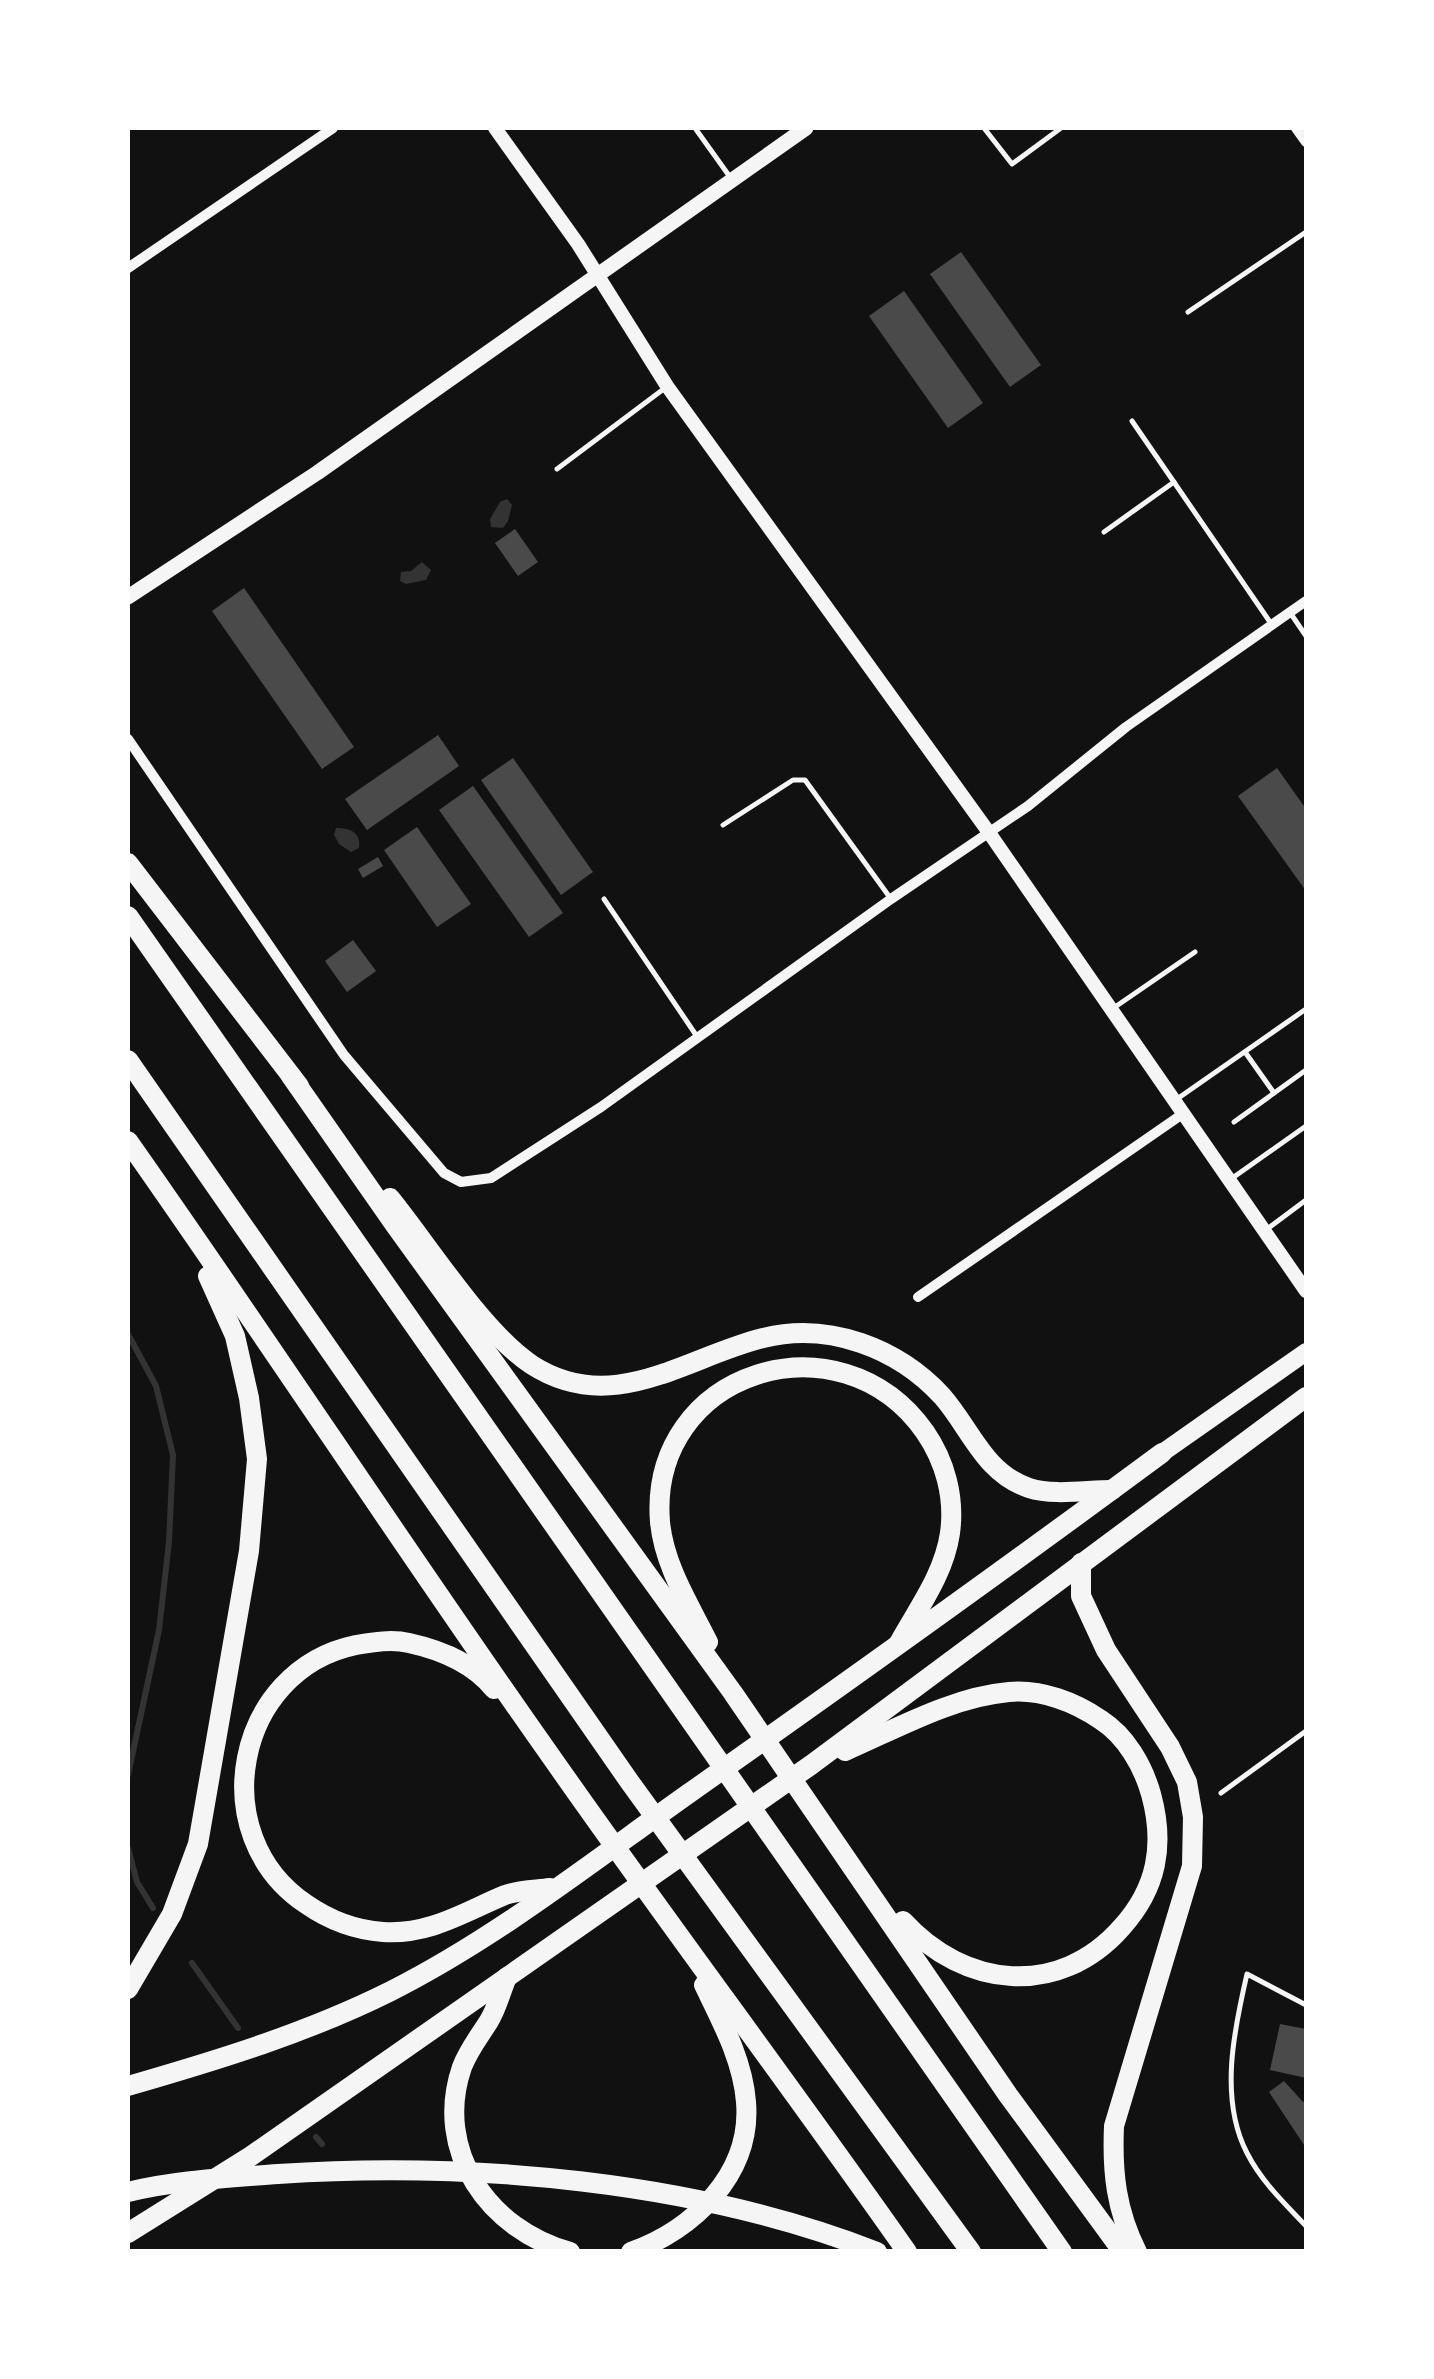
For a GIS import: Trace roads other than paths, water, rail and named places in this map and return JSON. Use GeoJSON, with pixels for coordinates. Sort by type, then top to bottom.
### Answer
{"type":"FeatureCollection","features":[{"type":"Feature","properties":{"kind":"highway"},"geometry":{"type":"LineString","coordinates":[[128,864],[291,1076],[738,1700],[1008,2095],[1123,2252]]}},
{"type":"Feature","properties":{"kind":"highway"},"geometry":{"type":"LineString","coordinates":[[128,916],[1062,2252]]}},
{"type":"Feature","properties":{"kind":"highway"},"geometry":{"type":"LineString","coordinates":[[128,1060],[628,1781],[970,2252]]}},
{"type":"Feature","properties":{"kind":"highway"},"geometry":{"type":"LineString","coordinates":[[291,1076],[506,1344],[534,1366],[565,1379],[600,1386],[629,1384],[762,1338],[790,1334],[836,1336],[883,1351],[926,1380],[989,1462],[1009,1478],[1049,1492],[1112,1490]]}},
{"type":"Feature","properties":{"kind":"highway"},"geometry":{"type":"LineString","coordinates":[[128,1140],[556,1764],[685,1948],[768,2053],[907,2252]]}},
{"type":"Feature","properties":{"kind":"highway"},"geometry":{"type":"LineString","coordinates":[[128,1989],[172,1914],[198,1844],[249,1551],[257,1459],[235,1336],[215,1289],[154,1178]]}},
{"type":"Feature","properties":{"kind":"highway"},"geometry":{"type":"LineString","coordinates":[[738,1700],[678,1584],[665,1549],[661,1494],[674,1444],[700,1410],[730,1386],[762,1372],[810,1366],[857,1376],[900,1403],[934,1446],[951,1495],[950,1532],[944,1564],[896,1650]]}},
{"type":"Feature","properties":{"kind":"highway"},"geometry":{"type":"LineString","coordinates":[[128,2246],[912,1693],[1081,1562],[1306,1397]]}},
{"type":"Feature","properties":{"kind":"highway"},"geometry":{"type":"LineString","coordinates":[[128,2086],[307,2030],[446,1960],[896,1650],[1162,1453]]}},
{"type":"Feature","properties":{"kind":"highway"},"geometry":{"type":"LineString","coordinates":[[1081,1562],[1081,1596],[1106,1650],[1170,1747],[1187,1782],[1193,1818],[1192,1866],[1114,2126],[1112,2168],[1118,2208],[1137,2252]]}},
{"type":"Feature","properties":{"kind":"highway"},"geometry":{"type":"LineString","coordinates":[[556,1764],[486,1678],[464,1663],[430,1648],[400,1641],[372,1642],[342,1648],[315,1660],[279,1690],[251,1740],[242,1798],[249,1829],[263,1861],[286,1891],[351,1927],[385,1932],[423,1929],[460,1918],[508,1894],[557,1887]]}},
{"type":"Feature","properties":{"kind":"highway"},"geometry":{"type":"LineString","coordinates":[[810,1766],[965,1700],[1011,1691],[1048,1696],[1080,1706],[1111,1726],[1147,1778],[1157,1814],[1159,1854],[1152,1882],[1140,1906],[1101,1949],[1085,1960],[1036,1975],[1006,1977],[975,1971],[946,1958],[918,1937],[856,1870]]}},
{"type":"Feature","properties":{"kind":"highway"},"geometry":{"type":"LineString","coordinates":[[631,2252],[656,2243],[704,2210],[734,2164],[745,2129],[746,2103],[740,2068],[685,1948]]}},
{"type":"Feature","properties":{"kind":"highway"},"geometry":{"type":"LineString","coordinates":[[507,1978],[490,2020],[474,2040],[461,2071],[456,2137],[471,2180],[502,2217],[526,2235],[570,2252]]}},
{"type":"Feature","properties":{"kind":"highway"},"geometry":{"type":"LineString","coordinates":[[128,2233],[251,2156]]}},
{"type":"Feature","properties":{"kind":"highway"},"geometry":{"type":"LineString","coordinates":[[128,2192],[169,2182],[340,2170],[524,2175],[741,2208],[876,2252]]}},
{"type":"Feature","properties":{"kind":"main road"},"geometry":{"type":"LineString","coordinates":[[128,596],[317,473],[806,128]]}},
{"type":"Feature","properties":{"kind":"main road"},"geometry":{"type":"LineString","coordinates":[[1162,1453],[1306,1352]]}},
{"type":"Feature","properties":{"kind":"street"},"geometry":{"type":"LineString","coordinates":[[128,268],[332,128]]}},
{"type":"Feature","properties":{"kind":"street"},"geometry":{"type":"LineString","coordinates":[[495,128],[578,244],[667,386],[990,834],[1306,1292]]}},
{"type":"Feature","properties":{"kind":"street"},"geometry":{"type":"LineString","coordinates":[[1296,128],[1306,142]]}},
{"type":"Feature","properties":{"kind":"street"},"geometry":{"type":"LineString","coordinates":[[128,739],[344,1055],[444,1173],[460,1182],[490,1178],[601,1106],[990,834],[1126,727],[1306,601]]}},
{"type":"Feature","properties":{"kind":"street"},"geometry":{"type":"LineString","coordinates":[[918,1297],[1184,1114]]}},
{"type":"Feature","properties":{"kind":"lane"},"geometry":{"type":"LineString","coordinates":[[696,128],[732,179]]}},
{"type":"Feature","properties":{"kind":"lane"},"geometry":{"type":"LineString","coordinates":[[984,128],[1012,164],[1061,128]]}},
{"type":"Feature","properties":{"kind":"lane"},"geometry":{"type":"LineString","coordinates":[[1188,312],[1306,232]]}},
{"type":"Feature","properties":{"kind":"lane"},"geometry":{"type":"LineString","coordinates":[[556,469],[667,386]]}},
{"type":"Feature","properties":{"kind":"lane"},"geometry":{"type":"LineString","coordinates":[[1132,420],[1272,625]]}},
{"type":"Feature","properties":{"kind":"lane"},"geometry":{"type":"LineString","coordinates":[[1104,532],[1174,482]]}},
{"type":"Feature","properties":{"kind":"lane"},"geometry":{"type":"LineString","coordinates":[[1290,612],[1306,636]]}},
{"type":"Feature","properties":{"kind":"lane"},"geometry":{"type":"LineString","coordinates":[[723,824],[793,780],[805,780],[891,900]]}},
{"type":"Feature","properties":{"kind":"lane"},"geometry":{"type":"LineString","coordinates":[[604,899],[698,1038]]}},
{"type":"Feature","properties":{"kind":"lane"},"geometry":{"type":"LineString","coordinates":[[1111,1010],[1195,952]]}},
{"type":"Feature","properties":{"kind":"lane"},"geometry":{"type":"LineString","coordinates":[[1174,1100],[1306,1009]]}},
{"type":"Feature","properties":{"kind":"lane"},"geometry":{"type":"LineString","coordinates":[[1245,1052],[1274,1093]]}},
{"type":"Feature","properties":{"kind":"lane"},"geometry":{"type":"LineString","coordinates":[[1234,1122],[1306,1070]]}},
{"type":"Feature","properties":{"kind":"lane"},"geometry":{"type":"LineString","coordinates":[[1228,1182],[1306,1126]]}},
{"type":"Feature","properties":{"kind":"lane"},"geometry":{"type":"LineString","coordinates":[[1264,1230],[1306,1200]]}},
{"type":"Feature","properties":{"kind":"lane"},"geometry":{"type":"LineString","coordinates":[[1220,1793],[1306,1730]]}},
{"type":"Feature","properties":{"kind":"lane"},"geometry":{"type":"LineString","coordinates":[[1306,2005],[1248,1974],[1232,2072],[1236,2117],[1246,2152],[1306,2226]]}},
{"type":"Feature","properties":{"kind":"waterway"},"geometry":{"type":"LineString","coordinates":[[128,1334],[156,1386],[173,1455],[159,1630],[128,1775]]}},
{"type":"Feature","properties":{"kind":"waterway"},"geometry":{"type":"LineString","coordinates":[[128,1848],[137,1882],[153,1908]]}},
{"type":"Feature","properties":{"kind":"waterway"},"geometry":{"type":"LineString","coordinates":[[192,1963],[238,2028]]}},
{"type":"Feature","properties":{"kind":"waterway"},"geometry":{"type":"LineString","coordinates":[[316,2137],[322,2144]]}}]}
